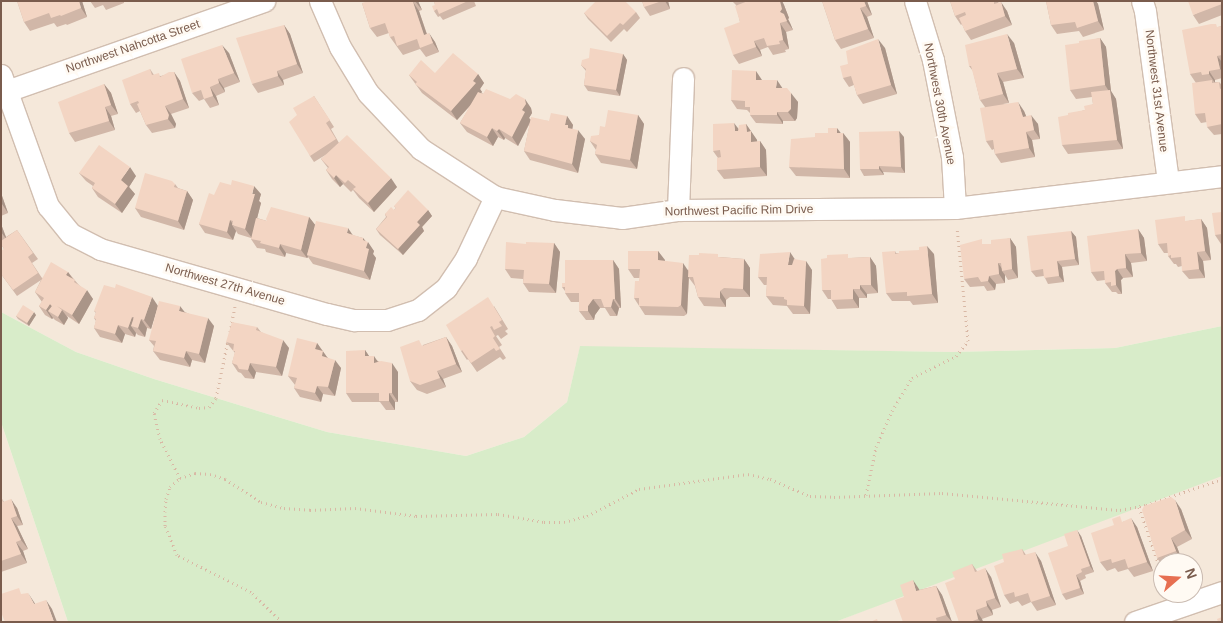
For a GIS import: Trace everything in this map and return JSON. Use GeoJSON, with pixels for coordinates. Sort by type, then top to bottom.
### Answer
{"type":"FeatureCollection","features":[{"type":"Feature","properties":{"kind":"street","name":"Northwest Nahcotta Street"},"geometry":{"type":"LineString","coordinates":[[3,86],[264,1]]}},
{"type":"Feature","properties":{"kind":"street","name":"Northwest Pacific Rim Drive"},"geometry":{"type":"LineString","coordinates":[[320,1],[340,47],[368,93],[422,149],[495,197],[555,210],[622,218],[678,210],[955,208],[1222,176]]}},
{"type":"Feature","properties":{"kind":"street","name":"Northwest 30th Avenue"},"geometry":{"type":"LineString","coordinates":[[915,1],[933,60],[952,157],[955,208]]}},
{"type":"Feature","properties":{"kind":"street","name":"Northwest 31st Avenue"},"geometry":{"type":"LineString","coordinates":[[1142,1],[1146,11],[1168,181]]}},
{"type":"Feature","properties":{"kind":"street"},"geometry":{"type":"LineString","coordinates":[[678,210],[683,78]]}},
{"type":"Feature","properties":{"kind":"street","name":"Northwest 27th Avenue"},"geometry":{"type":"LineString","coordinates":[[3,86],[48,206],[71,234],[100,249],[354,320],[387,320],[418,310],[446,288],[466,258],[495,197]]}},
{"type":"Feature","properties":{"kind":"street"},"geometry":{"type":"LineString","coordinates":[[1135,622],[1173,616],[1222,592]]}},
{"type":"Feature","properties":{"kind":"path"},"geometry":{"type":"LineString","coordinates":[[866,495],[876,447],[892,411],[912,378],[956,356],[968,341],[955,208]]}},
{"type":"Feature","properties":{"kind":"path"},"geometry":{"type":"LineString","coordinates":[[180,478],[160,439],[154,412],[162,400],[199,408],[209,407],[216,398],[238,288]]}},
{"type":"Feature","properties":{"kind":"path"},"geometry":{"type":"LineString","coordinates":[[282,622],[250,592],[177,555],[165,526],[164,512],[170,487],[180,478],[195,473],[210,474],[225,479],[261,502],[284,508],[310,510],[355,508],[416,516],[498,514],[544,522],[564,522],[587,516],[639,489],[748,474],[770,479],[810,496],[834,498],[866,495],[942,493],[1120,510],[1139,506],[1222,478]]}},
{"type":"Feature","properties":{"kind":"path"},"geometry":{"type":"LineString","coordinates":[[1139,506],[1155,553]]}},
{"type":"Feature","properties":{"kind":"shaded area"},"geometry":{"type":"Polygon","coordinates":[[[1,1],[1222,1],[1222,326],[1115,348],[952,352],[580,347],[567,402],[524,437],[466,456],[327,432],[154,379],[76,352],[1,312],[1,1]]]}},
{"type":"Feature","properties":{"kind":"shaded area"},"geometry":{"type":"Polygon","coordinates":[[[1,422],[68,622],[1,622],[1,422]]]}},
{"type":"Feature","properties":{"kind":"shaded area"},"geometry":{"type":"Polygon","coordinates":[[[1222,471],[1222,622],[835,622],[1222,471]]]}},
{"type":"Feature","properties":{"kind":"green space"},"geometry":{"type":"Polygon","coordinates":[[[1,312],[76,352],[154,379],[327,432],[466,456],[524,437],[567,402],[580,346],[952,352],[1115,348],[1222,326],[1222,476],[835,622],[68,622],[1,422],[1,312]]]}},
{"type":"Feature","properties":{"kind":"building"},"geometry":{"type":"Polygon","coordinates":[[[17,1],[79,1],[81,8],[61,16],[51,18],[49,13],[24,22],[17,1]]]}},
{"type":"Feature","properties":{"kind":"building"},"geometry":{"type":"Polygon","coordinates":[[[368,1],[415,1],[413,2],[424,35],[429,33],[433,43],[420,48],[417,39],[397,46],[394,36],[390,37],[385,23],[370,28],[362,3],[368,1]]]}},
{"type":"Feature","properties":{"kind":"building"},"geometry":{"type":"Polygon","coordinates":[[[434,1],[468,1],[439,14],[437,9],[434,11],[432,6],[435,5],[434,1]]]}},
{"type":"Feature","properties":{"kind":"building"},"geometry":{"type":"Polygon","coordinates":[[[596,1],[625,1],[636,12],[623,25],[620,23],[607,36],[584,13],[596,1]]]}},
{"type":"Feature","properties":{"kind":"building"},"geometry":{"type":"Polygon","coordinates":[[[642,1],[662,1],[644,7],[642,1]]]}},
{"type":"Feature","properties":{"kind":"building"},"geometry":{"type":"Polygon","coordinates":[[[748,1],[780,1],[782,9],[780,12],[784,14],[787,21],[780,23],[783,40],[779,41],[780,44],[767,46],[764,38],[754,41],[756,47],[733,55],[724,28],[740,22],[735,6],[748,1]]]}},
{"type":"Feature","properties":{"kind":"building"},"geometry":{"type":"Polygon","coordinates":[[[822,1],[864,1],[866,6],[860,8],[868,29],[835,40],[822,1]]]}},
{"type":"Feature","properties":{"kind":"building"},"geometry":{"type":"Polygon","coordinates":[[[950,1],[994,1],[994,4],[1001,2],[1005,16],[965,31],[959,18],[966,15],[965,12],[955,16],[950,1]]]}},
{"type":"Feature","properties":{"kind":"building"},"geometry":{"type":"Polygon","coordinates":[[[1046,1],[1093,1],[1098,21],[1077,28],[1075,22],[1051,25],[1046,1]]]}},
{"type":"Feature","properties":{"kind":"building"},"geometry":{"type":"Polygon","coordinates":[[[1188,1],[1222,1],[1222,4],[1193,15],[1188,1]]]}},
{"type":"Feature","properties":{"kind":"building"},"geometry":{"type":"Polygon","coordinates":[[[1216,24],[1217,27],[1222,26],[1222,55],[1217,56],[1220,69],[1209,71],[1209,74],[1202,75],[1201,72],[1190,74],[1182,30],[1216,24]]]}},
{"type":"Feature","properties":{"kind":"building"},"geometry":{"type":"Polygon","coordinates":[[[284,25],[297,64],[277,71],[278,76],[252,84],[236,38],[284,25]]]}},
{"type":"Feature","properties":{"kind":"building"},"geometry":{"type":"Polygon","coordinates":[[[1007,34],[1017,69],[997,73],[1003,94],[980,100],[971,66],[969,66],[965,45],[1007,34]]]}},
{"type":"Feature","properties":{"kind":"building"},"geometry":{"type":"Polygon","coordinates":[[[1100,38],[1105,85],[1070,90],[1065,45],[1100,38]]]}},
{"type":"Feature","properties":{"kind":"building"},"geometry":{"type":"Polygon","coordinates":[[[878,39],[891,85],[857,95],[851,76],[843,78],[840,66],[848,64],[846,51],[878,39]]]}},
{"type":"Feature","properties":{"kind":"building"},"geometry":{"type":"Polygon","coordinates":[[[222,45],[234,73],[218,79],[219,83],[210,87],[213,96],[204,99],[201,90],[192,93],[181,59],[222,45]]]}},
{"type":"Feature","properties":{"kind":"building"},"geometry":{"type":"Polygon","coordinates":[[[590,48],[623,54],[616,90],[584,85],[586,69],[581,65],[582,60],[589,58],[590,48]]]}},
{"type":"Feature","properties":{"kind":"building"},"geometry":{"type":"Polygon","coordinates":[[[453,53],[478,74],[473,81],[476,83],[451,111],[415,84],[417,82],[409,75],[421,60],[435,73],[453,53]]]}},
{"type":"Feature","properties":{"kind":"building"},"geometry":{"type":"Polygon","coordinates":[[[150,69],[152,75],[159,73],[160,77],[169,72],[174,72],[183,99],[165,106],[169,115],[168,119],[146,125],[137,104],[139,103],[138,101],[130,104],[122,80],[150,69]]]}},
{"type":"Feature","properties":{"kind":"building"},"geometry":{"type":"Polygon","coordinates":[[[732,70],[756,71],[756,80],[777,80],[776,88],[787,88],[791,93],[791,109],[788,112],[777,112],[777,115],[750,115],[750,107],[745,107],[745,101],[731,100],[732,70]]]}},
{"type":"Feature","properties":{"kind":"building"},"geometry":{"type":"Polygon","coordinates":[[[1212,80],[1212,83],[1219,82],[1220,89],[1222,88],[1222,124],[1207,127],[1205,113],[1195,114],[1192,83],[1212,80]]]}},
{"type":"Feature","properties":{"kind":"building"},"geometry":{"type":"Polygon","coordinates":[[[104,84],[111,105],[105,107],[109,121],[69,133],[58,102],[104,84]]]}},
{"type":"Feature","properties":{"kind":"building"},"geometry":{"type":"Polygon","coordinates":[[[486,89],[510,99],[516,94],[525,99],[526,104],[522,110],[525,112],[512,137],[499,129],[497,131],[492,128],[487,137],[460,123],[478,92],[483,94],[486,89]]]}},
{"type":"Feature","properties":{"kind":"building"},"geometry":{"type":"Polygon","coordinates":[[[1110,90],[1117,140],[1062,145],[1058,117],[1085,110],[1084,106],[1093,104],[1091,92],[1110,90]]]}},
{"type":"Feature","properties":{"kind":"building"},"geometry":{"type":"Polygon","coordinates":[[[314,96],[330,120],[326,123],[336,139],[310,156],[289,122],[297,115],[293,108],[314,96]]]}},
{"type":"Feature","properties":{"kind":"building"},"geometry":{"type":"Polygon","coordinates":[[[1018,102],[1023,117],[1031,115],[1034,130],[1026,132],[1029,148],[995,154],[993,140],[986,141],[980,108],[1018,102]]]}},
{"type":"Feature","properties":{"kind":"building"},"geometry":{"type":"Polygon","coordinates":[[[608,110],[638,115],[630,160],[595,154],[597,145],[590,141],[591,136],[599,135],[600,126],[605,127],[608,110]]]}},
{"type":"Feature","properties":{"kind":"building"},"geometry":{"type":"Polygon","coordinates":[[[551,113],[567,116],[565,125],[568,125],[568,128],[578,130],[572,164],[524,151],[531,117],[549,121],[551,113]]]}},
{"type":"Feature","properties":{"kind":"building"},"geometry":{"type":"Polygon","coordinates":[[[734,123],[735,131],[738,131],[739,125],[746,124],[747,132],[751,131],[751,142],[760,141],[760,167],[717,170],[717,158],[721,157],[720,150],[713,151],[713,124],[734,123]]]}},
{"type":"Feature","properties":{"kind":"building"},"geometry":{"type":"Polygon","coordinates":[[[828,128],[837,128],[837,133],[843,133],[844,169],[789,167],[791,139],[815,137],[815,133],[828,133],[828,128]]]}},
{"type":"Feature","properties":{"kind":"building"},"geometry":{"type":"Polygon","coordinates":[[[899,131],[901,167],[879,166],[879,169],[860,169],[859,132],[899,131]]]}},
{"type":"Feature","properties":{"kind":"building"},"geometry":{"type":"Polygon","coordinates":[[[347,135],[391,178],[368,203],[353,189],[356,187],[348,180],[345,183],[336,175],[334,178],[326,170],[329,167],[321,159],[347,135]]]}},
{"type":"Feature","properties":{"kind":"building"},"geometry":{"type":"Polygon","coordinates":[[[99,145],[130,167],[121,180],[128,186],[115,204],[92,188],[95,183],[79,173],[99,145]]]}},
{"type":"Feature","properties":{"kind":"building"},"geometry":{"type":"Polygon","coordinates":[[[145,173],[172,181],[175,184],[174,187],[187,191],[178,221],[135,208],[145,173]]]}},
{"type":"Feature","properties":{"kind":"building"},"geometry":{"type":"Polygon","coordinates":[[[232,180],[254,186],[252,194],[255,194],[245,229],[232,225],[233,221],[230,220],[227,232],[199,224],[209,193],[214,195],[220,182],[231,185],[232,180]]]}},
{"type":"Feature","properties":{"kind":"building"},"geometry":{"type":"Polygon","coordinates":[[[408,190],[428,210],[417,222],[420,225],[398,249],[376,229],[387,217],[385,214],[391,207],[394,210],[396,208],[394,206],[408,190]]]}},
{"type":"Feature","properties":{"kind":"building"},"geometry":{"type":"Polygon","coordinates":[[[271,207],[309,217],[301,250],[280,244],[279,248],[251,239],[256,218],[267,221],[266,219],[271,207]]]}},
{"type":"Feature","properties":{"kind":"building"},"geometry":{"type":"Polygon","coordinates":[[[1222,212],[1222,234],[1215,235],[1212,213],[1222,212]]]}},
{"type":"Feature","properties":{"kind":"building"},"geometry":{"type":"Polygon","coordinates":[[[1185,216],[1185,221],[1201,219],[1205,251],[1197,252],[1199,269],[1182,271],[1181,257],[1171,258],[1171,255],[1168,256],[1167,243],[1158,244],[1155,220],[1185,216]]]}},
{"type":"Feature","properties":{"kind":"building"},"geometry":{"type":"Polygon","coordinates":[[[316,221],[348,228],[347,233],[363,238],[363,240],[368,242],[366,248],[369,249],[364,271],[307,255],[316,221]]]}},
{"type":"Feature","properties":{"kind":"building"},"geometry":{"type":"Polygon","coordinates":[[[1138,229],[1141,253],[1125,254],[1126,268],[1115,271],[1116,285],[1111,286],[1111,282],[1105,283],[1104,271],[1091,272],[1087,236],[1138,229]]]}},
{"type":"Feature","properties":{"kind":"building"},"geometry":{"type":"Polygon","coordinates":[[[17,230],[33,253],[28,257],[38,273],[13,290],[1,274],[1,251],[4,249],[1,241],[17,230]]]}},
{"type":"Feature","properties":{"kind":"building"},"geometry":{"type":"Polygon","coordinates":[[[1071,231],[1075,259],[1057,261],[1059,276],[1044,278],[1043,269],[1031,271],[1027,236],[1071,231]]]}},
{"type":"Feature","properties":{"kind":"building"},"geometry":{"type":"Polygon","coordinates":[[[1010,238],[1012,269],[1002,271],[1001,263],[998,263],[999,274],[989,276],[988,281],[981,282],[978,277],[964,279],[960,245],[982,239],[982,244],[991,244],[991,240],[1010,238]]]}},
{"type":"Feature","properties":{"kind":"building"},"geometry":{"type":"Polygon","coordinates":[[[506,242],[526,244],[526,242],[554,243],[549,284],[523,283],[524,270],[505,269],[506,242]]]}},
{"type":"Feature","properties":{"kind":"building"},"geometry":{"type":"Polygon","coordinates":[[[927,246],[932,294],[907,296],[907,292],[886,293],[882,252],[895,251],[895,254],[899,253],[899,251],[919,250],[919,247],[927,246]]]}},
{"type":"Feature","properties":{"kind":"building"},"geometry":{"type":"Polygon","coordinates":[[[628,251],[658,251],[658,260],[683,263],[681,305],[678,307],[639,306],[639,298],[634,298],[635,281],[639,281],[640,269],[628,269],[628,251]]]}},
{"type":"Feature","properties":{"kind":"building"},"geometry":{"type":"Polygon","coordinates":[[[790,252],[788,265],[792,265],[794,259],[806,261],[804,306],[787,305],[787,300],[784,297],[766,296],[767,277],[758,277],[760,254],[790,252]]]}},
{"type":"Feature","properties":{"kind":"building"},"geometry":{"type":"Polygon","coordinates":[[[699,253],[718,254],[718,257],[744,259],[743,289],[724,288],[720,291],[720,298],[698,297],[693,277],[688,277],[689,255],[699,255],[699,253]]]}},
{"type":"Feature","properties":{"kind":"building"},"geometry":{"type":"Polygon","coordinates":[[[848,254],[848,258],[870,257],[871,285],[860,285],[860,289],[853,289],[853,299],[831,300],[831,290],[822,290],[821,259],[827,258],[827,255],[848,254]]]}},
{"type":"Feature","properties":{"kind":"building"},"geometry":{"type":"Polygon","coordinates":[[[565,260],[613,260],[615,299],[613,299],[611,307],[604,307],[601,299],[593,299],[588,306],[588,311],[579,311],[579,293],[565,293],[565,287],[562,287],[562,283],[565,283],[565,260]]]}},
{"type":"Feature","properties":{"kind":"building"},"geometry":{"type":"Polygon","coordinates":[[[51,262],[68,272],[66,275],[87,290],[72,315],[57,306],[62,310],[58,317],[48,311],[52,306],[50,304],[46,310],[39,306],[44,298],[35,292],[51,262]]]}},
{"type":"Feature","properties":{"kind":"building"},"geometry":{"type":"Polygon","coordinates":[[[116,284],[152,297],[144,320],[141,319],[138,328],[131,326],[134,317],[132,317],[128,328],[118,325],[115,334],[94,328],[96,312],[94,311],[104,285],[115,288],[116,284]]]}},
{"type":"Feature","properties":{"kind":"building"},"geometry":{"type":"Polygon","coordinates":[[[488,297],[502,320],[499,322],[502,326],[494,330],[492,326],[490,327],[495,336],[493,338],[500,349],[496,351],[494,348],[471,363],[461,351],[446,325],[488,297]]]}},
{"type":"Feature","properties":{"kind":"building"},"geometry":{"type":"Polygon","coordinates":[[[159,301],[180,306],[179,311],[208,318],[199,354],[186,351],[184,358],[153,351],[156,341],[149,340],[159,301]]]}},
{"type":"Feature","properties":{"kind":"building"},"geometry":{"type":"Polygon","coordinates":[[[23,305],[34,312],[27,323],[16,316],[23,305]]]}},
{"type":"Feature","properties":{"kind":"building"},"geometry":{"type":"Polygon","coordinates":[[[232,322],[257,327],[256,330],[283,340],[276,367],[250,363],[248,370],[239,369],[237,365],[232,363],[235,351],[233,351],[234,344],[226,342],[232,322]]]}},
{"type":"Feature","properties":{"kind":"building"},"geometry":{"type":"Polygon","coordinates":[[[446,337],[456,364],[437,371],[440,378],[420,385],[410,381],[400,347],[419,340],[422,346],[446,337]]]}},
{"type":"Feature","properties":{"kind":"building"},"geometry":{"type":"Polygon","coordinates":[[[297,338],[317,343],[315,349],[323,351],[322,356],[335,360],[328,387],[317,386],[315,393],[294,388],[297,378],[288,376],[297,338]]]}},
{"type":"Feature","properties":{"kind":"building"},"geometry":{"type":"Polygon","coordinates":[[[365,350],[365,356],[374,356],[374,363],[381,361],[392,363],[392,393],[389,393],[389,401],[379,401],[379,393],[346,393],[346,351],[365,350]]]}},
{"type":"Feature","properties":{"kind":"building"},"geometry":{"type":"Polygon","coordinates":[[[1171,497],[1175,500],[1185,530],[1171,538],[1176,551],[1155,553],[1142,510],[1144,506],[1171,497]]]}},
{"type":"Feature","properties":{"kind":"building"},"geometry":{"type":"Polygon","coordinates":[[[11,499],[17,516],[11,518],[21,540],[16,542],[21,554],[1,561],[1,500],[3,502],[11,499]]]}},
{"type":"Feature","properties":{"kind":"building"},"geometry":{"type":"Polygon","coordinates":[[[1120,516],[1122,522],[1131,518],[1147,562],[1128,568],[1125,559],[1112,563],[1111,559],[1100,562],[1091,533],[1114,525],[1112,519],[1120,516]]]}},
{"type":"Feature","properties":{"kind":"building"},"geometry":{"type":"Polygon","coordinates":[[[1077,530],[1090,566],[1081,569],[1082,572],[1076,575],[1080,588],[1062,594],[1048,553],[1068,546],[1064,534],[1077,530]]]}},
{"type":"Feature","properties":{"kind":"building"},"geometry":{"type":"Polygon","coordinates":[[[1022,549],[1024,555],[1035,552],[1050,596],[1031,602],[1028,593],[1015,597],[1014,592],[1004,595],[994,566],[1004,562],[1002,554],[1022,549]]]}},
{"type":"Feature","properties":{"kind":"building"},"geometry":{"type":"Polygon","coordinates":[[[972,564],[975,572],[985,568],[995,598],[986,601],[987,606],[976,610],[978,619],[970,622],[959,622],[945,583],[955,579],[952,572],[972,564]]]}},
{"type":"Feature","properties":{"kind":"building"},"geometry":{"type":"Polygon","coordinates":[[[913,580],[916,591],[936,586],[946,615],[936,618],[937,622],[903,622],[895,600],[904,597],[900,585],[913,580]]]}},
{"type":"Feature","properties":{"kind":"building"},"geometry":{"type":"Polygon","coordinates":[[[19,588],[21,594],[28,593],[34,604],[46,600],[54,622],[5,622],[1,612],[1,594],[19,588]]]}},
{"type":"Feature","properties":{"kind":"building"},"geometry":{"type":"Polygon","coordinates":[[[1222,617],[1222,622],[1218,622],[1217,619],[1222,617]]]}}]}
